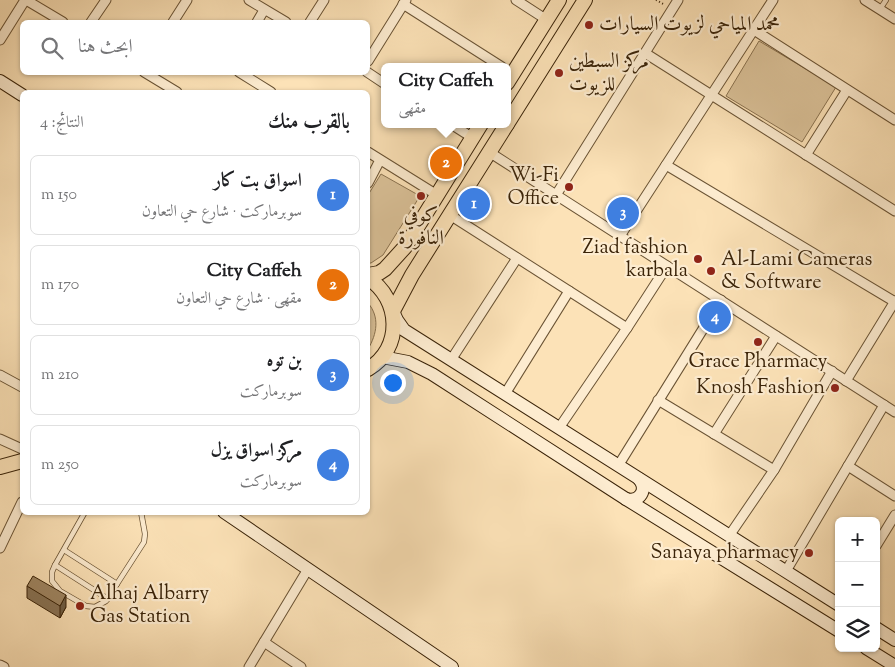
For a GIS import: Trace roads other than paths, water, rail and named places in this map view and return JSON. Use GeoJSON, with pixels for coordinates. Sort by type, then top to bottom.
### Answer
{"type":"FeatureCollection","features":[{"type":"Feature","properties":{"kind":"main road"},"geometry":{"type":"LineString","coordinates":[[511,68],[547,20],[559,0]]}},
{"type":"Feature","properties":{"kind":"main road"},"geometry":{"type":"LineString","coordinates":[[511,118],[585,0]]}},
{"type":"Feature","properties":{"kind":"main road"},"geometry":{"type":"LineString","coordinates":[[0,81],[20,94]]}},
{"type":"Feature","properties":{"kind":"main road"},"geometry":{"type":"LineString","coordinates":[[370,276],[379,273],[396,259],[479,128]]}},
{"type":"Feature","properties":{"kind":"main road"},"geometry":{"type":"LineString","coordinates":[[370,367],[388,349],[394,330],[392,311],[409,280],[504,128]]}},
{"type":"Feature","properties":{"kind":"main road"},"geometry":{"type":"LineString","coordinates":[[370,279],[382,290],[404,330],[835,602]]}},
{"type":"Feature","properties":{"kind":"main road"},"geometry":{"type":"LineString","coordinates":[[382,357],[408,362],[432,374],[654,516],[835,629]]}},
{"type":"Feature","properties":{"kind":"main road"},"geometry":{"type":"LineString","coordinates":[[0,467],[20,462]]}},
{"type":"Feature","properties":{"kind":"main road"},"geometry":{"type":"LineString","coordinates":[[626,498],[634,500],[642,492],[643,485],[639,478]]}},
{"type":"Feature","properties":{"kind":"main road"},"geometry":{"type":"LineString","coordinates":[[654,516],[651,510],[653,502],[659,498],[670,498]]}},
{"type":"Feature","properties":{"kind":"main road"},"geometry":{"type":"LineString","coordinates":[[228,515],[452,667]]}},
{"type":"Feature","properties":{"kind":"main road"},"geometry":{"type":"LineString","coordinates":[[880,631],[895,640]]}},
{"type":"Feature","properties":{"kind":"main road"},"geometry":{"type":"LineString","coordinates":[[871,652],[888,665]]}},
{"type":"Feature","properties":{"kind":"street"},"geometry":{"type":"LineString","coordinates":[[0,40],[26,0],[60,20]]}},
{"type":"Feature","properties":{"kind":"street"},"geometry":{"type":"LineString","coordinates":[[93,20],[106,0]]}},
{"type":"Feature","properties":{"kind":"street"},"geometry":{"type":"LineString","coordinates":[[174,20],[187,0]]}},
{"type":"Feature","properties":{"kind":"street"},"geometry":{"type":"LineString","coordinates":[[249,0],[282,20]]}},
{"type":"Feature","properties":{"kind":"street"},"geometry":{"type":"LineString","coordinates":[[311,20],[324,0]]}},
{"type":"Feature","properties":{"kind":"street"},"geometry":{"type":"LineString","coordinates":[[516,0],[547,20]]}},
{"type":"Feature","properties":{"kind":"street"},"geometry":{"type":"LineString","coordinates":[[556,194],[678,0]]}},
{"type":"Feature","properties":{"kind":"street"},"geometry":{"type":"LineString","coordinates":[[620,236],[773,0]]}},
{"type":"Feature","properties":{"kind":"street"},"geometry":{"type":"LineString","coordinates":[[865,0],[895,20]]}},
{"type":"Feature","properties":{"kind":"street"},"geometry":{"type":"LineString","coordinates":[[370,58],[405,2],[493,63]]}},
{"type":"Feature","properties":{"kind":"street"},"geometry":{"type":"LineString","coordinates":[[258,20],[264,10]]}},
{"type":"Feature","properties":{"kind":"street"},"geometry":{"type":"LineString","coordinates":[[754,30],[895,120]]}},
{"type":"Feature","properties":{"kind":"street"},"geometry":{"type":"LineString","coordinates":[[645,53],[895,211]]}},
{"type":"Feature","properties":{"kind":"street"},"geometry":{"type":"LineString","coordinates":[[370,74],[381,81]]}},
{"type":"Feature","properties":{"kind":"street"},"geometry":{"type":"LineString","coordinates":[[149,75],[174,90]]}},
{"type":"Feature","properties":{"kind":"street"},"geometry":{"type":"LineString","coordinates":[[244,75],[266,90]]}},
{"type":"Feature","properties":{"kind":"street"},"geometry":{"type":"LineString","coordinates":[[806,154],[847,90]]}},
{"type":"Feature","properties":{"kind":"street"},"geometry":{"type":"LineString","coordinates":[[457,128],[473,138]]}},
{"type":"Feature","properties":{"kind":"street"},"geometry":{"type":"LineString","coordinates":[[489,152],[895,412]]}},
{"type":"Feature","properties":{"kind":"street"},"geometry":{"type":"LineString","coordinates":[[370,153],[437,195]]}},
{"type":"Feature","properties":{"kind":"street"},"geometry":{"type":"LineString","coordinates":[[370,179],[380,160]]}},
{"type":"Feature","properties":{"kind":"street"},"geometry":{"type":"LineString","coordinates":[[666,164],[895,301],[846,381]]}},
{"type":"Feature","properties":{"kind":"street"},"geometry":{"type":"LineString","coordinates":[[450,215],[628,328]]}},
{"type":"Feature","properties":{"kind":"street"},"geometry":{"type":"LineString","coordinates":[[451,360],[517,258]]}},
{"type":"Feature","properties":{"kind":"street"},"geometry":{"type":"LineString","coordinates":[[559,428],[628,328],[667,266]]}},
{"type":"Feature","properties":{"kind":"street"},"geometry":{"type":"LineString","coordinates":[[505,394],[569,291]]}},
{"type":"Feature","properties":{"kind":"street"},"geometry":{"type":"LineString","coordinates":[[618,466],[721,300]]}},
{"type":"Feature","properties":{"kind":"street"},"geometry":{"type":"LineString","coordinates":[[714,434],[776,336]]}},
{"type":"Feature","properties":{"kind":"street"},"geometry":{"type":"LineString","coordinates":[[729,536],[774,470],[832,372]]}},
{"type":"Feature","properties":{"kind":"street"},"geometry":{"type":"LineString","coordinates":[[0,375],[20,386]]}},
{"type":"Feature","properties":{"kind":"street"},"geometry":{"type":"LineString","coordinates":[[658,400],[774,470]]}},
{"type":"Feature","properties":{"kind":"street"},"geometry":{"type":"LineString","coordinates":[[786,571],[884,405]]}},
{"type":"Feature","properties":{"kind":"street"},"geometry":{"type":"LineString","coordinates":[[0,439],[20,448]]}},
{"type":"Feature","properties":{"kind":"street"},"geometry":{"type":"LineString","coordinates":[[848,466],[895,496]]}},
{"type":"Feature","properties":{"kind":"street"},"geometry":{"type":"LineString","coordinates":[[0,548],[20,506]]}},
{"type":"Feature","properties":{"kind":"street"},"geometry":{"type":"LineString","coordinates":[[880,539],[895,515]]}},
{"type":"Feature","properties":{"kind":"street"},"geometry":{"type":"LineString","coordinates":[[249,667],[308,569]]}},
{"type":"Feature","properties":{"kind":"street"},"geometry":{"type":"LineString","coordinates":[[264,642],[301,667]]}},
{"type":"Feature","properties":{"kind":"street"},"geometry":{"type":"LineString","coordinates":[[0,665],[4,667]]}},
{"type":"Feature","properties":{"kind":"lane"},"geometry":{"type":"LineString","coordinates":[[880,9],[886,0]]}},
{"type":"Feature","properties":{"kind":"lane"},"geometry":{"type":"LineString","coordinates":[[83,515],[55,565],[52,572],[52,581],[60,592],[90,608],[100,606],[108,599],[144,542],[145,534],[142,515]]}},
{"type":"Feature","properties":{"kind":"lane"},"geometry":{"type":"LineString","coordinates":[[64,550],[117,584]]}},
{"type":"Feature","properties":{"kind":"lane"},"geometry":{"type":"LineString","coordinates":[[55,565],[108,599]]}},
{"type":"Feature","properties":{"kind":"place","name":"محمد المياحي لزيوت السيارات"},"geometry":{"type":"Point","coordinates":[589,25]}},
{"type":"Feature","properties":{"kind":"place","name":"مركز السبطين للزيوت"},"geometry":{"type":"Point","coordinates":[559,73]}},
{"type":"Feature","properties":{"kind":"place","name":"City Caffeh"},"geometry":{"type":"Point","coordinates":[446,163]}},
{"type":"Feature","properties":{"kind":"place","name":"Wi-Fi Office"},"geometry":{"type":"Point","coordinates":[569,187]}},
{"type":"Feature","properties":{"kind":"place","name":"كوفي النافورة"},"geometry":{"type":"Point","coordinates":[421,196]}},
{"type":"Feature","properties":{"kind":"place","name":"اسواق بت كار"},"geometry":{"type":"Point","coordinates":[474,204]}},
{"type":"Feature","properties":{"kind":"place","name":"بن توه"},"geometry":{"type":"Point","coordinates":[623,213]}},
{"type":"Feature","properties":{"kind":"place","name":"Ziad fashion karbala"},"geometry":{"type":"Point","coordinates":[698,259]}},
{"type":"Feature","properties":{"kind":"place","name":"Al-Lami Cameras & Software"},"geometry":{"type":"Point","coordinates":[711,271]}},
{"type":"Feature","properties":{"kind":"place","name":"مركز اسواق يزل"},"geometry":{"type":"Point","coordinates":[715,317]}},
{"type":"Feature","properties":{"kind":"place","name":"Grace Pharmacy"},"geometry":{"type":"Point","coordinates":[758,342]}},
{"type":"Feature","properties":{"kind":"place","name":"Knosh Fashion"},"geometry":{"type":"Point","coordinates":[835,388]}},
{"type":"Feature","properties":{"kind":"place","name":"Sanaya pharmacy"},"geometry":{"type":"Point","coordinates":[809,553]}},
{"type":"Feature","properties":{"kind":"place","name":"Alhaj Albarry Gas Station"},"geometry":{"type":"Point","coordinates":[80,606]}}]}
